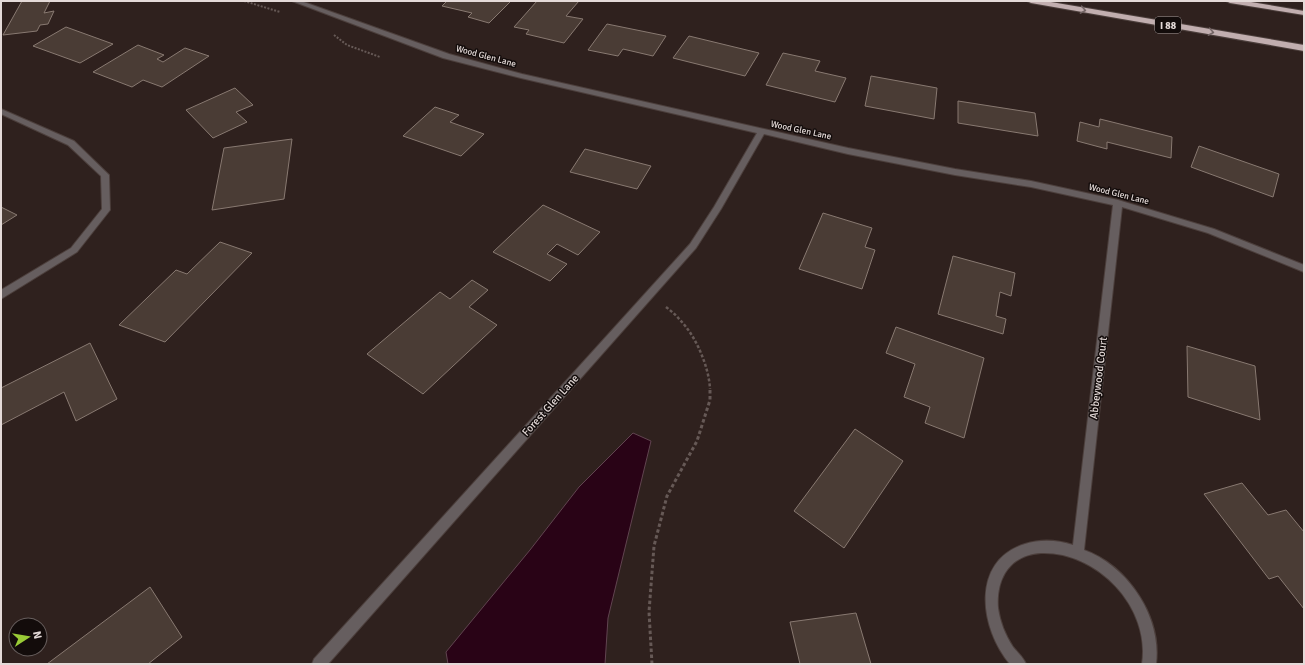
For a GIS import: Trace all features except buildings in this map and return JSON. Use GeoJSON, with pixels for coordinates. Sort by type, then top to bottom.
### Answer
{"type":"FeatureCollection","features":[{"type":"Feature","properties":{"kind":"highway","name":"I 88"},"geometry":{"type":"LineString","coordinates":[[1031,1],[1304,48]]}},
{"type":"Feature","properties":{"kind":"highway"},"geometry":{"type":"LineString","coordinates":[[1230,1],[1304,13]]}},
{"type":"Feature","properties":{"kind":"street","name":"Wood Glen Lane"},"geometry":{"type":"LineString","coordinates":[[295,1],[446,56],[482,66],[848,151],[955,172],[1031,184],[1118,203],[1211,231],[1304,269]]}},
{"type":"Feature","properties":{"kind":"street"},"geometry":{"type":"LineString","coordinates":[[1,111],[71,143],[105,176],[106,210],[74,250],[1,295]]}},
{"type":"Feature","properties":{"kind":"street","name":"Forest Glen Lane"},"geometry":{"type":"LineString","coordinates":[[319,664],[693,246],[721,203],[761,132]]}},
{"type":"Feature","properties":{"kind":"street","name":"Abbeywood Court"},"geometry":{"type":"LineString","coordinates":[[1078,553],[1118,203]]}},
{"type":"Feature","properties":{"kind":"street"},"geometry":{"type":"LineString","coordinates":[[1019,664],[1013,658],[999,633],[991,609],[992,586],[999,567],[1013,554],[1032,547],[1054,546],[1078,553],[1104,567],[1125,588],[1142,614],[1151,641],[1149,664]]}},
{"type":"Feature","properties":{"kind":"path"},"geometry":{"type":"LineString","coordinates":[[651,293],[681,320],[698,345],[709,375],[710,400],[697,441],[667,496],[654,546],[649,612],[652,664]]}},
{"type":"Feature","properties":{"kind":"shaded area"},"geometry":{"type":"Polygon","coordinates":[[[633,433],[651,441],[608,618],[605,664],[448,664],[446,652],[530,550],[579,487],[633,433]]]}}]}
